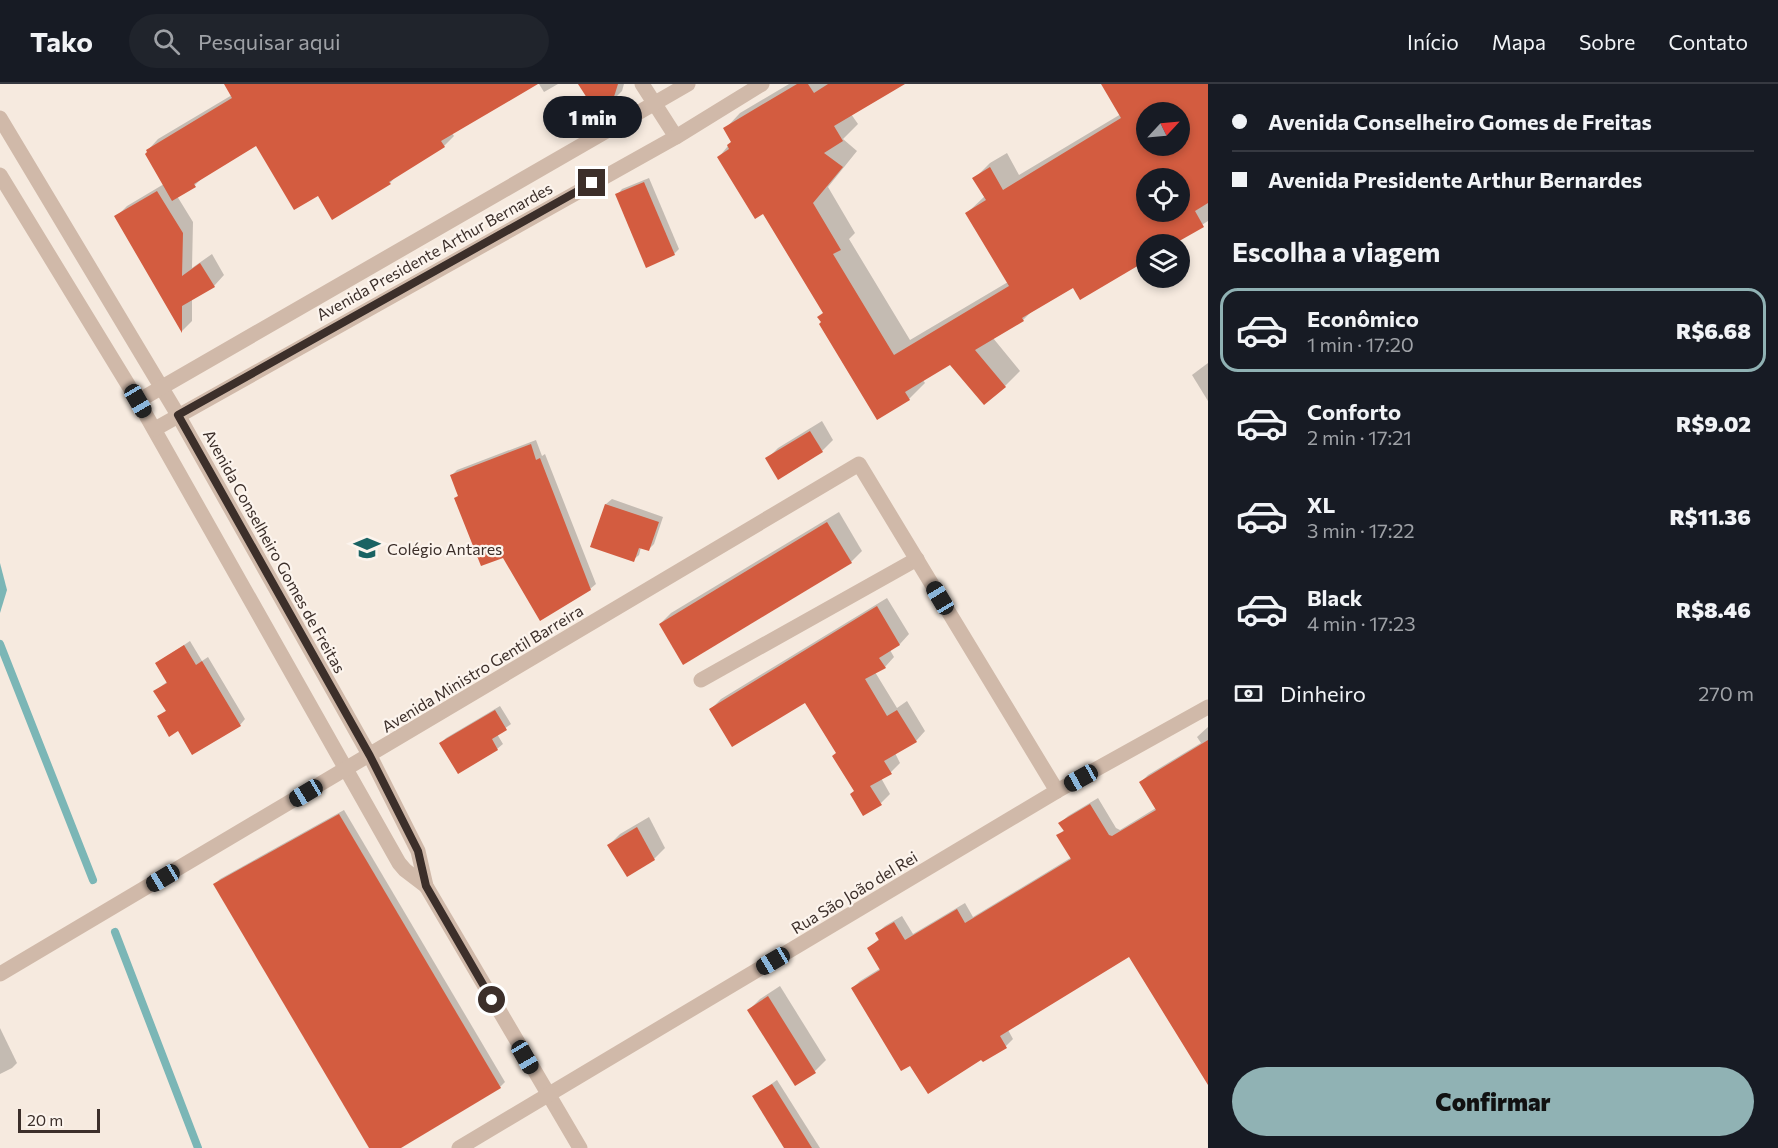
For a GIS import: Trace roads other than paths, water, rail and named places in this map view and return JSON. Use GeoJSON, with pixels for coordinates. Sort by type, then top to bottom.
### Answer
{"type":"FeatureCollection","features":[{"type":"Feature","properties":{"kind":"street"},"geometry":{"type":"LineString","coordinates":[[642,84],[675,137]]}},
{"type":"Feature","properties":{"kind":"street","name":"Avenida Presidente Arthur Bernardes"},"geometry":{"type":"LineString","coordinates":[[138,401],[688,84]]}},
{"type":"Feature","properties":{"kind":"street","name":"Avenida Presidente Arthur Bernardes"},"geometry":{"type":"LineString","coordinates":[[154,429],[675,137],[762,84]]}},
{"type":"Feature","properties":{"kind":"street","name":"Avenida Conselheiro Gomes de Freitas"},"geometry":{"type":"LineString","coordinates":[[0,118],[178,415],[370,756],[418,851],[426,886],[579,1148]]}},
{"type":"Feature","properties":{"kind":"street","name":"Avenida Conselheiro Gomes de Freitas"},"geometry":{"type":"LineString","coordinates":[[0,175],[138,401],[399,863],[426,886]]}},
{"type":"Feature","properties":{"kind":"street","name":"Avenida Ministro Gentil Barreira"},"geometry":{"type":"LineString","coordinates":[[0,974],[858,464],[917,559]]}},
{"type":"Feature","properties":{"kind":"street"},"geometry":{"type":"LineString","coordinates":[[701,680],[917,559],[1057,792]]}},
{"type":"Feature","properties":{"kind":"street","name":"Rua São João del Rei"},"geometry":{"type":"LineString","coordinates":[[459,1148],[1057,792],[1208,707]]}},
{"type":"Feature","properties":{"kind":"water"},"geometry":{"type":"Polygon","coordinates":[[[0,563],[7,590],[0,613],[0,563]]]}},
{"type":"Feature","properties":{"kind":"waterway"},"geometry":{"type":"LineString","coordinates":[[0,644],[93,880]]}},
{"type":"Feature","properties":{"kind":"waterway"},"geometry":{"type":"LineString","coordinates":[[115,932],[198,1148]]}},
{"type":"Feature","properties":{"kind":"place","name":"Colégio Antares"},"geometry":{"type":"Point","coordinates":[367,548]}}]}
